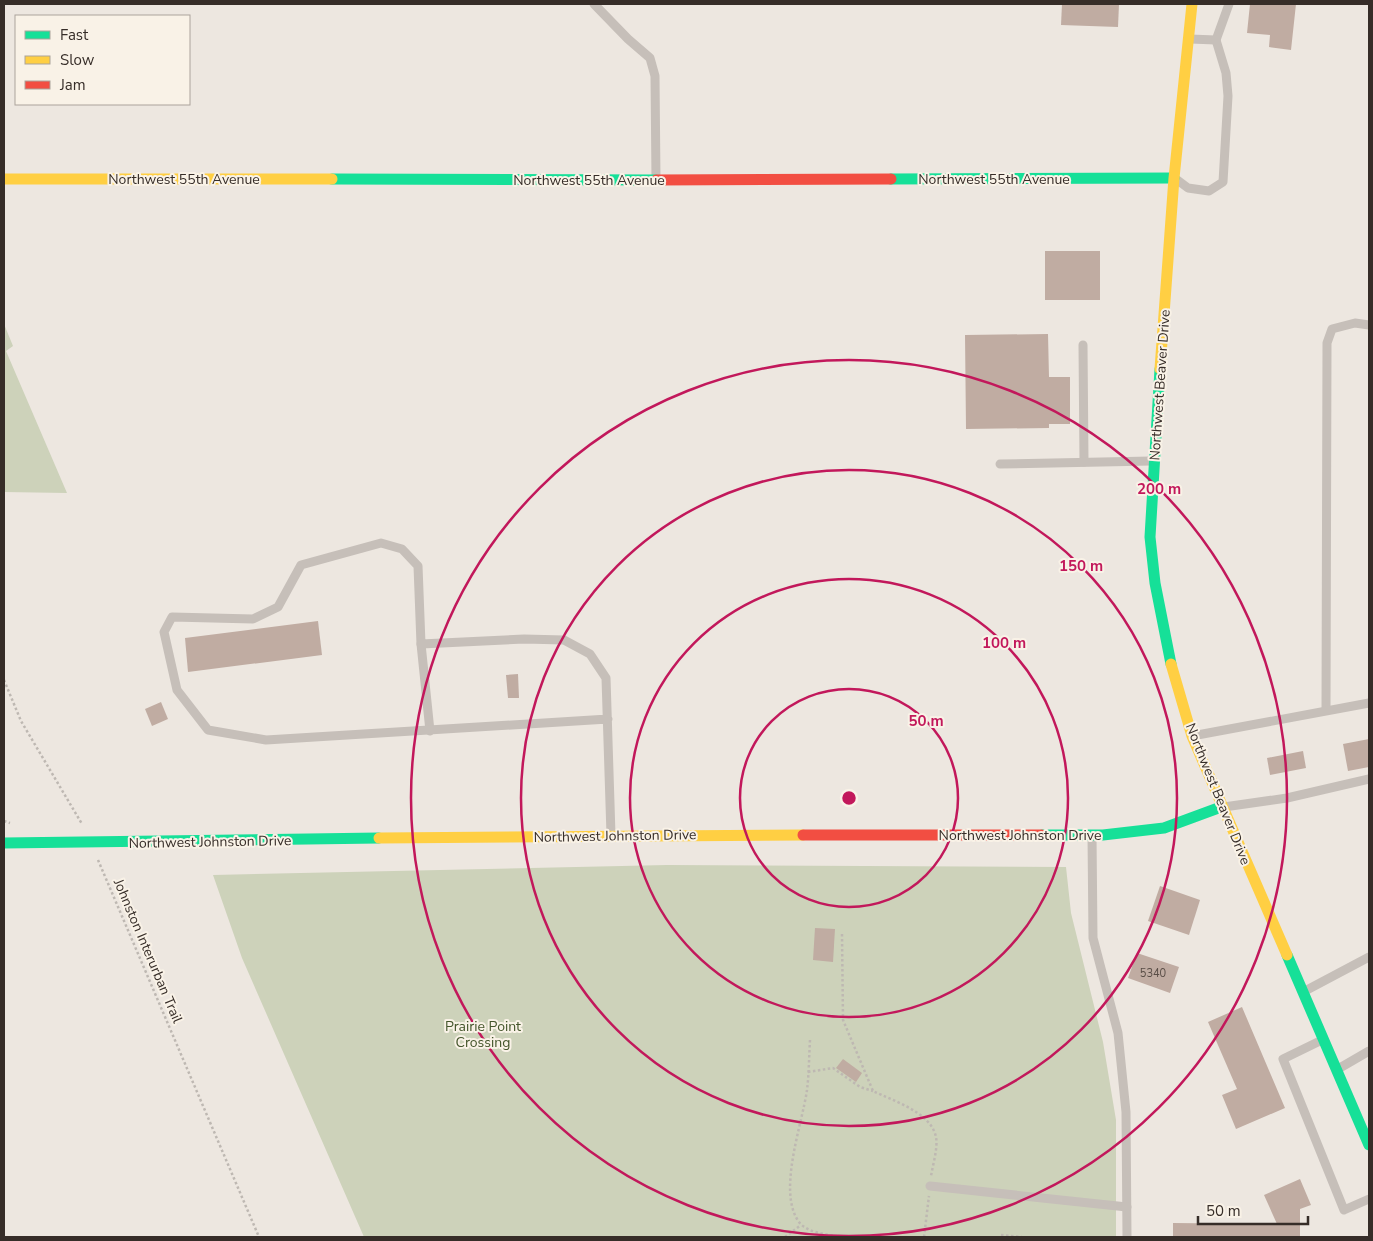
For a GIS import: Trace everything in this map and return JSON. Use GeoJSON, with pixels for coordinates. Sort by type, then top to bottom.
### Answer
{"type":"FeatureCollection","features":[{"type":"Feature","properties":{"kind":"street","name":"Northwest Beaver Drive"},"geometry":{"type":"LineString","coordinates":[[1192,4],[1174,178],[1151,493],[1150,537],[1155,583],[1169,658],[1192,736],[1221,807],[1369,1145]]}},
{"type":"Feature","properties":{"kind":"street","name":"Northwest 55th Avenue"},"geometry":{"type":"LineString","coordinates":[[4,179],[656,180],[1174,178]]}},
{"type":"Feature","properties":{"kind":"street","name":"Northwest Johnston Drive"},"geometry":{"type":"LineString","coordinates":[[4,843],[611,835],[1092,835],[1135,833],[1164,828],[1221,807]]}},
{"type":"Feature","properties":{"kind":"lane"},"geometry":{"type":"LineString","coordinates":[[594,4],[628,39],[650,58],[655,76],[656,180]]}},
{"type":"Feature","properties":{"kind":"lane"},"geometry":{"type":"LineString","coordinates":[[1174,178],[1188,188],[1209,191],[1223,182],[1228,96],[1226,73],[1216,40],[1229,4]]}},
{"type":"Feature","properties":{"kind":"lane"},"geometry":{"type":"LineString","coordinates":[[1188,39],[1216,40]]}},
{"type":"Feature","properties":{"kind":"lane"},"geometry":{"type":"LineString","coordinates":[[1326,710],[1327,343],[1332,329],[1355,323],[1369,325]]}},
{"type":"Feature","properties":{"kind":"lane"},"geometry":{"type":"LineString","coordinates":[[1083,346],[1084,462]]}},
{"type":"Feature","properties":{"kind":"lane"},"geometry":{"type":"LineString","coordinates":[[1000,464],[1154,461]]}},
{"type":"Feature","properties":{"kind":"lane"},"geometry":{"type":"LineString","coordinates":[[430,730],[421,644],[418,566],[402,549],[381,543],[301,565],[278,607],[253,619],[172,617],[164,632],[177,690],[208,730],[266,740],[430,730],[608,719]]}},
{"type":"Feature","properties":{"kind":"lane"},"geometry":{"type":"LineString","coordinates":[[421,644],[524,638],[564,640],[590,654],[606,678],[611,835]]}},
{"type":"Feature","properties":{"kind":"lane"},"geometry":{"type":"LineString","coordinates":[[1192,736],[1369,702]]}},
{"type":"Feature","properties":{"kind":"lane"},"geometry":{"type":"LineString","coordinates":[[1221,807],[1287,798],[1369,779]]}},
{"type":"Feature","properties":{"kind":"lane"},"geometry":{"type":"LineString","coordinates":[[1092,835],[1093,938],[1118,1033],[1127,1136],[1127,1237]]}},
{"type":"Feature","properties":{"kind":"lane"},"geometry":{"type":"LineString","coordinates":[[1302,992],[1369,957]]}},
{"type":"Feature","properties":{"kind":"lane"},"geometry":{"type":"LineString","coordinates":[[1322,1040],[1283,1059],[1344,1210],[1369,1199]]}},
{"type":"Feature","properties":{"kind":"lane"},"geometry":{"type":"LineString","coordinates":[[1336,1070],[1369,1051]]}},
{"type":"Feature","properties":{"kind":"lane"},"geometry":{"type":"LineString","coordinates":[[930,1186],[1127,1207]]}},
{"type":"Feature","properties":{"kind":"path","name":"Johnston Interurban Trail"},"geometry":{"type":"LineString","coordinates":[[4,680],[21,721],[78,816],[258,1237]]}},
{"type":"Feature","properties":{"kind":"path"},"geometry":{"type":"LineString","coordinates":[[842,934],[843,1020],[874,1091]]}},
{"type":"Feature","properties":{"kind":"path"},"geometry":{"type":"LineString","coordinates":[[810,1040],[807,1090],[796,1139],[791,1204],[801,1225],[814,1231],[839,1237]]}},
{"type":"Feature","properties":{"kind":"path"},"geometry":{"type":"LineString","coordinates":[[808,1072],[833,1068],[860,1087],[874,1091],[921,1115],[932,1126],[936,1138],[924,1237]]}},
{"type":"Feature","properties":{"kind":"path"},"geometry":{"type":"LineString","coordinates":[[785,1237],[801,1225]]}},
{"type":"Feature","properties":{"kind":"path"},"geometry":{"type":"LineString","coordinates":[[1001,1235],[1022,1237]]}},
{"type":"Feature","properties":{"kind":"green space"},"geometry":{"type":"Polygon","coordinates":[[[4,324],[13,346],[6,351],[67,493],[4,492],[4,324]]]}},
{"type":"Feature","properties":{"kind":"green space","name":"Prairie Point Crossing"},"geometry":{"type":"Polygon","coordinates":[[[667,865],[1066,867],[1071,913],[1103,1042],[1116,1120],[1116,1237],[364,1237],[242,958],[213,875],[667,865]]]}},
{"type":"Feature","properties":{"kind":"building"},"geometry":{"type":"Polygon","coordinates":[[[1062,4],[1119,4],[1118,27],[1061,25],[1062,4]]]}},
{"type":"Feature","properties":{"kind":"building"},"geometry":{"type":"Polygon","coordinates":[[[1250,4],[1296,4],[1291,50],[1269,47],[1270,35],[1247,33],[1250,4]]]}},
{"type":"Feature","properties":{"kind":"building"},"geometry":{"type":"Polygon","coordinates":[[[1045,251],[1100,251],[1100,300],[1045,300],[1045,251]]]}},
{"type":"Feature","properties":{"kind":"building"},"geometry":{"type":"Polygon","coordinates":[[[1048,334],[1049,377],[1070,377],[1070,424],[1049,424],[1049,428],[966,429],[965,335],[1048,334]]]}},
{"type":"Feature","properties":{"kind":"building"},"geometry":{"type":"Polygon","coordinates":[[[318,621],[322,655],[188,672],[185,638],[318,621]]]}},
{"type":"Feature","properties":{"kind":"building"},"geometry":{"type":"Polygon","coordinates":[[[518,674],[519,698],[508,698],[506,675],[518,674]]]}},
{"type":"Feature","properties":{"kind":"building"},"geometry":{"type":"Polygon","coordinates":[[[161,702],[168,719],[152,726],[145,709],[161,702]]]}},
{"type":"Feature","properties":{"kind":"building"},"geometry":{"type":"Polygon","coordinates":[[[1369,739],[1369,767],[1348,771],[1343,744],[1369,739]]]}},
{"type":"Feature","properties":{"kind":"building"},"geometry":{"type":"Polygon","coordinates":[[[1303,751],[1306,768],[1270,775],[1267,758],[1303,751]]]}},
{"type":"Feature","properties":{"kind":"building"},"geometry":{"type":"Polygon","coordinates":[[[1160,886],[1200,900],[1189,935],[1148,921],[1160,886]]]}},
{"type":"Feature","properties":{"kind":"building"},"geometry":{"type":"Polygon","coordinates":[[[815,928],[835,929],[833,962],[813,960],[815,928]]]}},
{"type":"Feature","properties":{"kind":"building"},"geometry":{"type":"Polygon","coordinates":[[[1137,953],[1179,967],[1170,993],[1128,978],[1137,953]]]}},
{"type":"Feature","properties":{"kind":"building"},"geometry":{"type":"Polygon","coordinates":[[[1242,1007],[1285,1108],[1236,1129],[1222,1095],[1237,1089],[1208,1022],[1242,1007]]]}},
{"type":"Feature","properties":{"kind":"building"},"geometry":{"type":"Polygon","coordinates":[[[843,1059],[862,1073],[856,1082],[836,1068],[843,1059]]]}},
{"type":"Feature","properties":{"kind":"building"},"geometry":{"type":"Polygon","coordinates":[[[1300,1179],[1311,1205],[1300,1209],[1300,1237],[1173,1237],[1173,1223],[1277,1224],[1264,1195],[1300,1179]]]}},
{"type":"Feature","properties":{"kind":"traffic: fast"},"geometry":{"type":"LineString","coordinates":[[891,179],[1174,178]]}},
{"type":"Feature","properties":{"kind":"traffic: fast"},"geometry":{"type":"LineString","coordinates":[[332,179],[656,180]]}},
{"type":"Feature","properties":{"kind":"traffic: fast"},"geometry":{"type":"LineString","coordinates":[[1160,369],[1150,537],[1155,583],[1171,664]]}},
{"type":"Feature","properties":{"kind":"traffic: fast"},"geometry":{"type":"LineString","coordinates":[[1042,835],[1103,835],[1164,828],[1221,807]]}},
{"type":"Feature","properties":{"kind":"traffic: fast"},"geometry":{"type":"LineString","coordinates":[[4,843],[379,838]]}},
{"type":"Feature","properties":{"kind":"traffic: fast"},"geometry":{"type":"LineString","coordinates":[[1287,955],[1369,1145]]}},
{"type":"Feature","properties":{"kind":"traffic: slow"},"geometry":{"type":"LineString","coordinates":[[1160,369],[1174,178],[1192,4]]}},
{"type":"Feature","properties":{"kind":"traffic: slow"},"geometry":{"type":"LineString","coordinates":[[4,179],[332,179]]}},
{"type":"Feature","properties":{"kind":"traffic: slow"},"geometry":{"type":"LineString","coordinates":[[1171,664],[1192,736],[1287,955]]}},
{"type":"Feature","properties":{"kind":"traffic: slow"},"geometry":{"type":"LineString","coordinates":[[379,838],[803,835]]}},
{"type":"Feature","properties":{"kind":"traffic: jam"},"geometry":{"type":"LineString","coordinates":[[656,180],[891,179]]}},
{"type":"Feature","properties":{"kind":"traffic: jam"},"geometry":{"type":"LineString","coordinates":[[803,835],[1042,835]]}}]}
